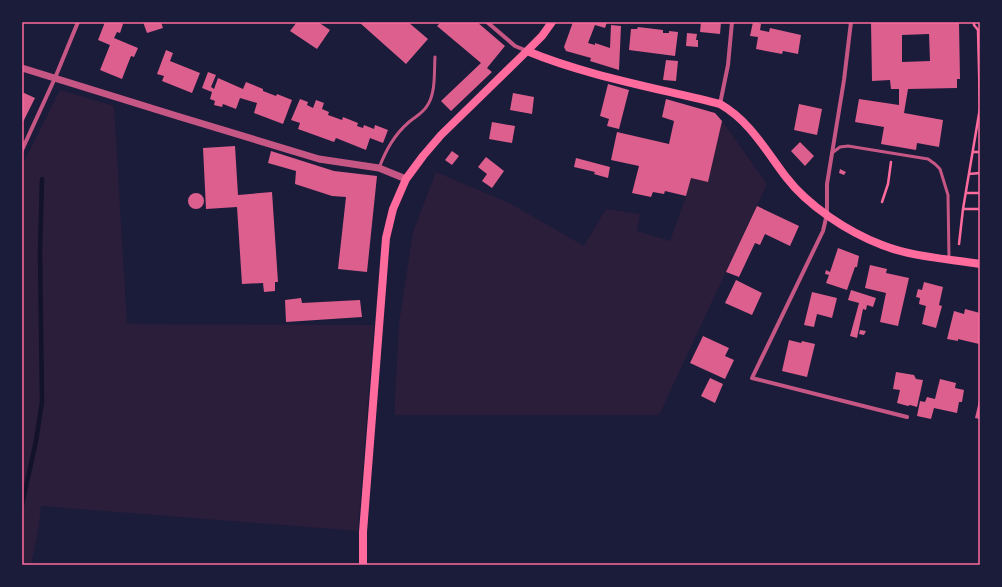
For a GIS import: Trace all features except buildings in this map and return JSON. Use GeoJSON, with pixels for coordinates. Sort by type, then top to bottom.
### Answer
{"type":"FeatureCollection","features":[{"type":"Feature","properties":{"kind":"main road"},"geometry":{"type":"LineString","coordinates":[[363,565],[363,532],[386,238],[393,209],[406,179],[441,135],[528,51],[542,36],[552,22]]}},
{"type":"Feature","properties":{"kind":"main road"},"geometry":{"type":"LineString","coordinates":[[528,51],[549,60],[582,70],[720,104],[730,109],[756,135],[787,178],[801,194],[854,232],[883,245],[912,254],[980,264]]}},
{"type":"Feature","properties":{"kind":"street"},"geometry":{"type":"LineString","coordinates":[[22,150],[55,78],[78,22]]}},
{"type":"Feature","properties":{"kind":"street"},"geometry":{"type":"LineString","coordinates":[[487,22],[515,46],[528,51]]}},
{"type":"Feature","properties":{"kind":"street"},"geometry":{"type":"LineString","coordinates":[[720,104],[728,65],[732,22]]}},
{"type":"Feature","properties":{"kind":"street"},"geometry":{"type":"LineString","coordinates":[[851,22],[844,80],[826,184],[827,214],[823,232],[752,378],[907,417]]}},
{"type":"Feature","properties":{"kind":"street"},"geometry":{"type":"LineString","coordinates":[[22,68],[319,159],[379,168],[406,179]]}},
{"type":"Feature","properties":{"kind":"lane"},"geometry":{"type":"LineString","coordinates":[[379,168],[386,149],[396,135],[427,106],[431,97],[434,83],[435,57]]}},
{"type":"Feature","properties":{"kind":"lane"},"geometry":{"type":"LineString","coordinates":[[832,153],[840,147],[848,146],[928,159],[935,164],[940,169],[948,195],[953,260]]}},
{"type":"Feature","properties":{"kind":"path"},"geometry":{"type":"LineString","coordinates":[[953,260],[980,111],[979,30],[974,25],[974,22]]}},
{"type":"Feature","properties":{"kind":"path"},"geometry":{"type":"LineString","coordinates":[[973,152],[980,152]]}},
{"type":"Feature","properties":{"kind":"path"},"geometry":{"type":"LineString","coordinates":[[882,202],[888,184],[893,154]]}},
{"type":"Feature","properties":{"kind":"path"},"geometry":{"type":"LineString","coordinates":[[969,174],[980,174]]}},
{"type":"Feature","properties":{"kind":"path"},"geometry":{"type":"LineString","coordinates":[[966,193],[980,193]]}},
{"type":"Feature","properties":{"kind":"path"},"geometry":{"type":"LineString","coordinates":[[963,210],[980,209]]}},
{"type":"Feature","properties":{"kind":"shaded area"},"geometry":{"type":"Polygon","coordinates":[[[60,90],[114,106],[127,324],[374,325],[358,531],[41,506],[39,525],[31,565],[22,565],[22,166],[60,90]]]}},
{"type":"Feature","properties":{"kind":"shaded area"},"geometry":{"type":"Polygon","coordinates":[[[722,121],[767,184],[659,415],[395,415],[399,324],[413,232],[436,172],[511,204],[584,246],[606,209],[640,214],[637,231],[670,241],[691,178],[722,121]]]}},
{"type":"Feature","properties":{"kind":"waterway"},"geometry":{"type":"LineString","coordinates":[[22,505],[36,441],[42,402],[40,251],[42,179]]}}]}
